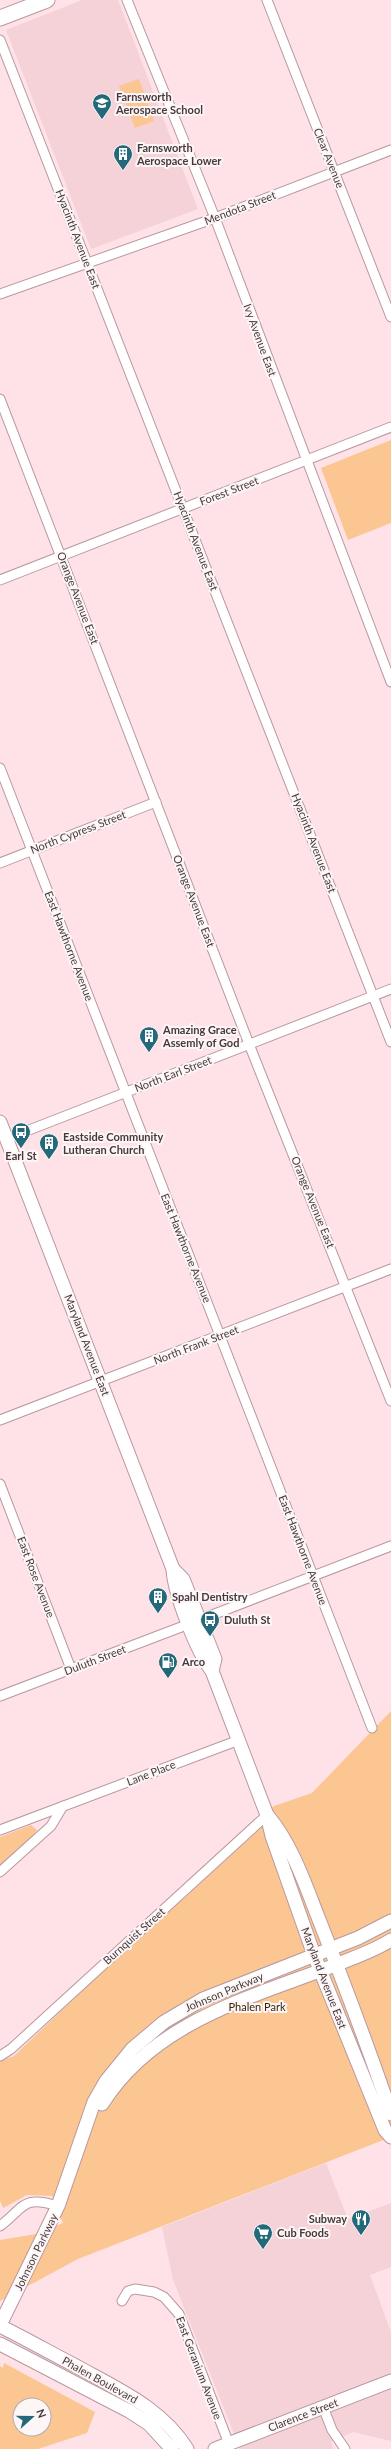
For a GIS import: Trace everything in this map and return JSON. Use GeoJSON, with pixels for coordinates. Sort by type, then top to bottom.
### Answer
{"type":"FeatureCollection","features":[{"type":"Feature","properties":{"kind":"main road"},"geometry":{"type":"LineString","coordinates":[[0,18],[47,0]]}},
{"type":"Feature","properties":{"kind":"main road","name":"Maryland Avenue East"},"geometry":{"type":"LineString","coordinates":[[0,1122],[3,1140],[101,1381],[173,1569],[174,1582],[194,1622],[206,1662],[212,1671],[239,1740],[267,1815],[272,1836],[314,1955],[385,2130],[391,2137]]}},
{"type":"Feature","properties":{"kind":"main road","name":"Maryland Avenue East"},"geometry":{"type":"LineString","coordinates":[[267,1815],[282,1832],[330,1948],[391,2114]]}},
{"type":"Feature","properties":{"kind":"main road","name":"Johnson Parkway"},"geometry":{"type":"LineString","coordinates":[[0,2326],[40,2247],[58,2206],[77,2154],[84,2127],[94,2102],[120,2062],[147,2035],[183,2009],[203,1999],[374,1932],[391,1921]]}},
{"type":"Feature","properties":{"kind":"main road","name":"Johnson Parkway"},"geometry":{"type":"LineString","coordinates":[[77,2154],[111,2090],[141,2057],[166,2036],[215,2011],[336,1964],[391,1940]]}},
{"type":"Feature","properties":{"kind":"main road","name":"Phalen Boulevard"},"geometry":{"type":"LineString","coordinates":[[0,2326],[130,2396],[158,2415],[178,2435],[187,2449]]}},
{"type":"Feature","properties":{"kind":"main road","name":"Phalen Boulevard"},"geometry":{"type":"LineString","coordinates":[[0,2344],[128,2411],[149,2424],[172,2449]]}},
{"type":"Feature","properties":{"kind":"main road","name":"Clarence Street"},"geometry":{"type":"LineString","coordinates":[[215,2449],[391,2381]]}},
{"type":"Feature","properties":{"kind":"street","name":"Ivy Avenue East"},"geometry":{"type":"LineString","coordinates":[[127,0],[215,218],[391,682]]}},
{"type":"Feature","properties":{"kind":"street","name":"Clear Avenue"},"geometry":{"type":"LineString","coordinates":[[267,0],[391,317]]}},
{"type":"Feature","properties":{"kind":"street","name":"Hyacinth Avenue East"},"geometry":{"type":"LineString","coordinates":[[0,40],[391,1042]]}},
{"type":"Feature","properties":{"kind":"street","name":"Mendota Street"},"geometry":{"type":"LineString","coordinates":[[0,294],[28,282],[88,264],[215,218],[391,150]]}},
{"type":"Feature","properties":{"kind":"street","name":"Orange Avenue East"},"geometry":{"type":"LineString","coordinates":[[0,399],[62,556],[249,1044],[390,1396]]}},
{"type":"Feature","properties":{"kind":"street","name":"Forest Street"},"geometry":{"type":"LineString","coordinates":[[0,580],[391,427]]}},
{"type":"Feature","properties":{"kind":"street","name":"East Hawthorne Avenue"},"geometry":{"type":"LineString","coordinates":[[0,768],[372,1728]]}},
{"type":"Feature","properties":{"kind":"street","name":"North Cypress Street"},"geometry":{"type":"LineString","coordinates":[[0,863],[156,802]]}},
{"type":"Feature","properties":{"kind":"street","name":"North Earl Street"},"geometry":{"type":"LineString","coordinates":[[3,1140],[391,989]]}},
{"type":"Feature","properties":{"kind":"street","name":"North Frank Street"},"geometry":{"type":"LineString","coordinates":[[0,1420],[221,1336],[391,1269]]}},
{"type":"Feature","properties":{"kind":"street","name":"East Rose Avenue"},"geometry":{"type":"LineString","coordinates":[[0,1484],[71,1669]]}},
{"type":"Feature","properties":{"kind":"street","name":"Duluth Street"},"geometry":{"type":"LineString","coordinates":[[0,1696],[391,1546]]}},
{"type":"Feature","properties":{"kind":"street","name":"Lane Place"},"geometry":{"type":"LineString","coordinates":[[0,1830],[239,1740]]}},
{"type":"Feature","properties":{"kind":"street"},"geometry":{"type":"LineString","coordinates":[[0,1872],[51,1826],[63,1806]]}},
{"type":"Feature","properties":{"kind":"street","name":"Burnquist Street"},"geometry":{"type":"LineString","coordinates":[[0,2056],[17,2044],[267,1815]]}},
{"type":"Feature","properties":{"kind":"street"},"geometry":{"type":"LineString","coordinates":[[0,2226],[25,2204],[37,2201],[58,2206]]}},
{"type":"Feature","properties":{"kind":"street","name":"East Geranium Avenue"},"geometry":{"type":"LineString","coordinates":[[122,2301],[128,2291],[144,2289],[164,2297],[172,2304],[181,2320],[229,2444]]}},
{"type":"Feature","properties":{"kind":"street"},"geometry":{"type":"LineString","coordinates":[[323,2407],[332,2430],[345,2449]]}},
{"type":"Feature","properties":{"kind":"shaded area","name":"Farnsworth Aerospace School"},"geometry":{"type":"Polygon","coordinates":[[[82,0],[118,0],[198,209],[91,249],[6,30],[82,0]]]}},
{"type":"Feature","properties":{"kind":"shaded area"},"geometry":{"type":"Polygon","coordinates":[[[326,2163],[348,2219],[391,2203],[391,2267],[370,2275],[391,2332],[391,2441],[353,2432],[331,2442],[333,2449],[240,2449],[173,2280],[162,2227],[326,2163]]]}},
{"type":"Feature","properties":{"kind":"green space"},"geometry":{"type":"Polygon","coordinates":[[[139,79],[154,121],[135,128],[119,86],[139,79]]]}},
{"type":"Feature","properties":{"kind":"green space"},"geometry":{"type":"Polygon","coordinates":[[[391,440],[391,523],[348,540],[321,468],[391,440]]]}},
{"type":"Feature","properties":{"kind":"green space","name":"Phalen Park"},"geometry":{"type":"Polygon","coordinates":[[[391,1711],[391,2137],[78,2259],[0,2301],[0,2240],[36,2234],[63,2223],[52,2196],[27,2195],[3,2208],[0,2201],[0,2061],[14,2056],[274,1806],[312,1793],[391,1711]]]}},
{"type":"Feature","properties":{"kind":"green space"},"geometry":{"type":"Polygon","coordinates":[[[31,1825],[37,1830],[27,1843],[0,1866],[0,1837],[31,1825]]]}},
{"type":"Feature","properties":{"kind":"green space"},"geometry":{"type":"Polygon","coordinates":[[[4,2363],[95,2412],[87,2433],[38,2449],[0,2449],[0,2366],[3,2368],[4,2363]]]}},
{"type":"Feature","properties":{"kind":"place","name":"Farnsworth Aerospace School"},"geometry":{"type":"Point","coordinates":[102,120]}},
{"type":"Feature","properties":{"kind":"place","name":"Farnsworth Aerospace Lower"},"geometry":{"type":"Point","coordinates":[123,171]}},
{"type":"Feature","properties":{"kind":"place","name":"Amazing Grace Assemly of God"},"geometry":{"type":"Point","coordinates":[149,1053]}},
{"type":"Feature","properties":{"kind":"place","name":"Earl St"},"geometry":{"type":"Point","coordinates":[21,1149]}},
{"type":"Feature","properties":{"kind":"place","name":"Eastside Community Lutheran Church"},"geometry":{"type":"Point","coordinates":[49,1160]}},
{"type":"Feature","properties":{"kind":"place","name":"Spahl Dentistry"},"geometry":{"type":"Point","coordinates":[158,1614]}},
{"type":"Feature","properties":{"kind":"place","name":"Duluth St"},"geometry":{"type":"Point","coordinates":[210,1637]}},
{"type":"Feature","properties":{"kind":"place","name":"Arco"},"geometry":{"type":"Point","coordinates":[168,1679]}},
{"type":"Feature","properties":{"kind":"place","name":"Subway"},"geometry":{"type":"Point","coordinates":[361,2236]}},
{"type":"Feature","properties":{"kind":"place","name":"Cub Foods"},"geometry":{"type":"Point","coordinates":[263,2250]}}]}
